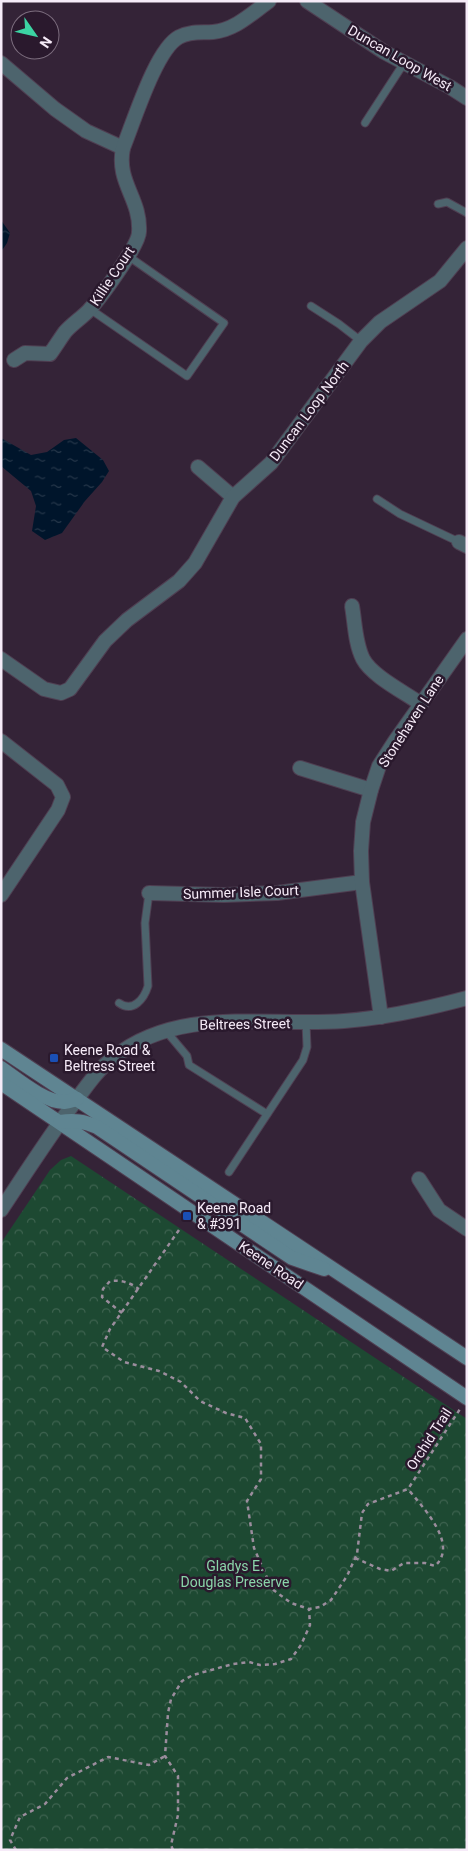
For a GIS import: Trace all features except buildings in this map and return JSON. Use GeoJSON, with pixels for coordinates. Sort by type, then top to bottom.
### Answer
{"type":"FeatureCollection","features":[{"type":"Feature","properties":{"kind":"main road"},"geometry":{"type":"LineString","coordinates":[[1,1049],[467,1358]]}},
{"type":"Feature","properties":{"kind":"main road"},"geometry":{"type":"LineString","coordinates":[[1,1068],[51,1099],[64,1102],[77,1099]]}},
{"type":"Feature","properties":{"kind":"main road","name":"Keene Road"},"geometry":{"type":"LineString","coordinates":[[1,1083],[464,1403]]}},
{"type":"Feature","properties":{"kind":"main road"},"geometry":{"type":"LineString","coordinates":[[60,1122],[74,1120],[97,1128],[292,1258],[343,1276]]}},
{"type":"Feature","properties":{"kind":"street"},"geometry":{"type":"LineString","coordinates":[[1,63],[78,126],[123,148],[157,63],[165,49],[179,37],[196,32],[214,32],[235,27],[269,1]]}},
{"type":"Feature","properties":{"kind":"street","name":"Duncan Loop West"},"geometry":{"type":"LineString","coordinates":[[308,1],[384,52],[467,98]]}},
{"type":"Feature","properties":{"kind":"street","name":"Killie Court"},"geometry":{"type":"LineString","coordinates":[[14,360],[25,353],[50,354],[66,332],[90,309],[128,256],[139,234],[136,207],[122,175],[120,161],[123,148]]}},
{"type":"Feature","properties":{"kind":"street","name":"Duncan Loop North"},"geometry":{"type":"LineString","coordinates":[[1,660],[44,689],[61,693],[70,689],[105,640],[127,620],[179,581],[195,563],[234,497],[271,463],[361,341],[380,322],[440,281],[467,248]]}},
{"type":"Feature","properties":{"kind":"street"},"geometry":{"type":"LineString","coordinates":[[198,467],[234,497]]}},
{"type":"Feature","properties":{"kind":"street"},"geometry":{"type":"LineString","coordinates":[[352,606],[358,645],[364,660],[376,673],[421,704]]}},
{"type":"Feature","properties":{"kind":"street","name":"Stonehaven Lane"},"geometry":{"type":"LineString","coordinates":[[381,1017],[362,882],[361,851],[363,822],[379,766],[467,638]]}},
{"type":"Feature","properties":{"kind":"street"},"geometry":{"type":"LineString","coordinates":[[1,741],[57,785],[63,797],[58,810],[1,895]]}},
{"type":"Feature","properties":{"kind":"street"},"geometry":{"type":"LineString","coordinates":[[300,768],[371,790]]}},
{"type":"Feature","properties":{"kind":"street","name":"Summer Isle Court"},"geometry":{"type":"LineString","coordinates":[[149,893],[224,895],[278,893],[362,882]]}},
{"type":"Feature","properties":{"kind":"street","name":"Beltrees Street"},"geometry":{"type":"LineString","coordinates":[[1,1210],[60,1122],[95,1076],[112,1059],[130,1046],[165,1030],[210,1022],[306,1023],[381,1017],[423,1010],[467,998]]}},
{"type":"Feature","properties":{"kind":"street"},"geometry":{"type":"LineString","coordinates":[[419,1179],[439,1210],[467,1229]]}},
{"type":"Feature","properties":{"kind":"lane"},"geometry":{"type":"LineString","coordinates":[[365,123],[404,63]]}},
{"type":"Feature","properties":{"kind":"lane"},"geometry":{"type":"LineString","coordinates":[[438,204],[447,202],[467,213]]}},
{"type":"Feature","properties":{"kind":"lane"},"geometry":{"type":"LineString","coordinates":[[90,309],[187,376],[224,323],[128,256]]}},
{"type":"Feature","properties":{"kind":"lane"},"geometry":{"type":"LineString","coordinates":[[311,306],[361,341]]}},
{"type":"Feature","properties":{"kind":"lane"},"geometry":{"type":"LineString","coordinates":[[377,498],[400,514],[463,544]]}},
{"type":"Feature","properties":{"kind":"lane"},"geometry":{"type":"LineString","coordinates":[[119,1003],[123,1006],[128,1006],[139,1003],[148,986],[145,923],[149,893]]}},
{"type":"Feature","properties":{"kind":"lane"},"geometry":{"type":"LineString","coordinates":[[229,1172],[303,1060],[307,1047],[306,1023]]}},
{"type":"Feature","properties":{"kind":"lane"},"geometry":{"type":"LineString","coordinates":[[165,1030],[187,1056],[189,1065],[267,1114]]}},
{"type":"Feature","properties":{"kind":"path"},"geometry":{"type":"LineString","coordinates":[[173,1850],[172,1845],[178,1815],[178,1776],[164,1756],[171,1699],[182,1681],[193,1675],[234,1664],[249,1662],[260,1665],[275,1664],[291,1659],[301,1645],[310,1625],[309,1609],[291,1603],[272,1589],[254,1548],[247,1501],[261,1479],[262,1444],[245,1418],[226,1414],[200,1401],[181,1382],[159,1371],[124,1362],[102,1347],[110,1329],[179,1230]]}},
{"type":"Feature","properties":{"kind":"path"},"geometry":{"type":"LineString","coordinates":[[122,1313],[102,1297],[103,1289],[110,1281],[118,1280],[138,1289]]}},
{"type":"Feature","properties":{"kind":"path","name":"Orchid Trail"},"geometry":{"type":"LineString","coordinates":[[309,1609],[320,1607],[331,1600],[347,1576],[357,1554],[362,1513],[368,1504],[408,1489],[464,1403]]}},
{"type":"Feature","properties":{"kind":"path","name":"Orchid Trail"},"geometry":{"type":"LineString","coordinates":[[355,1558],[380,1569],[391,1570],[404,1563],[425,1563],[436,1566],[442,1560],[444,1545],[438,1530],[408,1489]]}},
{"type":"Feature","properties":{"kind":"path"},"geometry":{"type":"LineString","coordinates":[[16,1850],[10,1840],[20,1817],[44,1804],[67,1778],[108,1757],[149,1765],[164,1756]]}},
{"type":"Feature","properties":{"kind":"green space","name":"Gladys E. Douglas Preserve"},"geometry":{"type":"Polygon","coordinates":[[[71,1156],[467,1419],[467,1850],[1,1850],[1,1243],[50,1170],[61,1160],[71,1156]]]}},
{"type":"Feature","properties":{"kind":"water"},"geometry":{"type":"Polygon","coordinates":[[[1,220],[10,233],[7,243],[1,252],[1,220]]]}},
{"type":"Feature","properties":{"kind":"water"},"geometry":{"type":"Polygon","coordinates":[[[1,438],[31,455],[47,452],[64,440],[76,438],[103,460],[109,471],[62,533],[45,540],[32,531],[36,506],[31,491],[1,466],[1,438]]]}},
{"type":"Feature","properties":{"kind":"place","name":"Keene Road & Beltress Street"},"geometry":{"type":"Point","coordinates":[54,1058]}},
{"type":"Feature","properties":{"kind":"place","name":"Keene Road & #391"},"geometry":{"type":"Point","coordinates":[187,1216]}}]}
